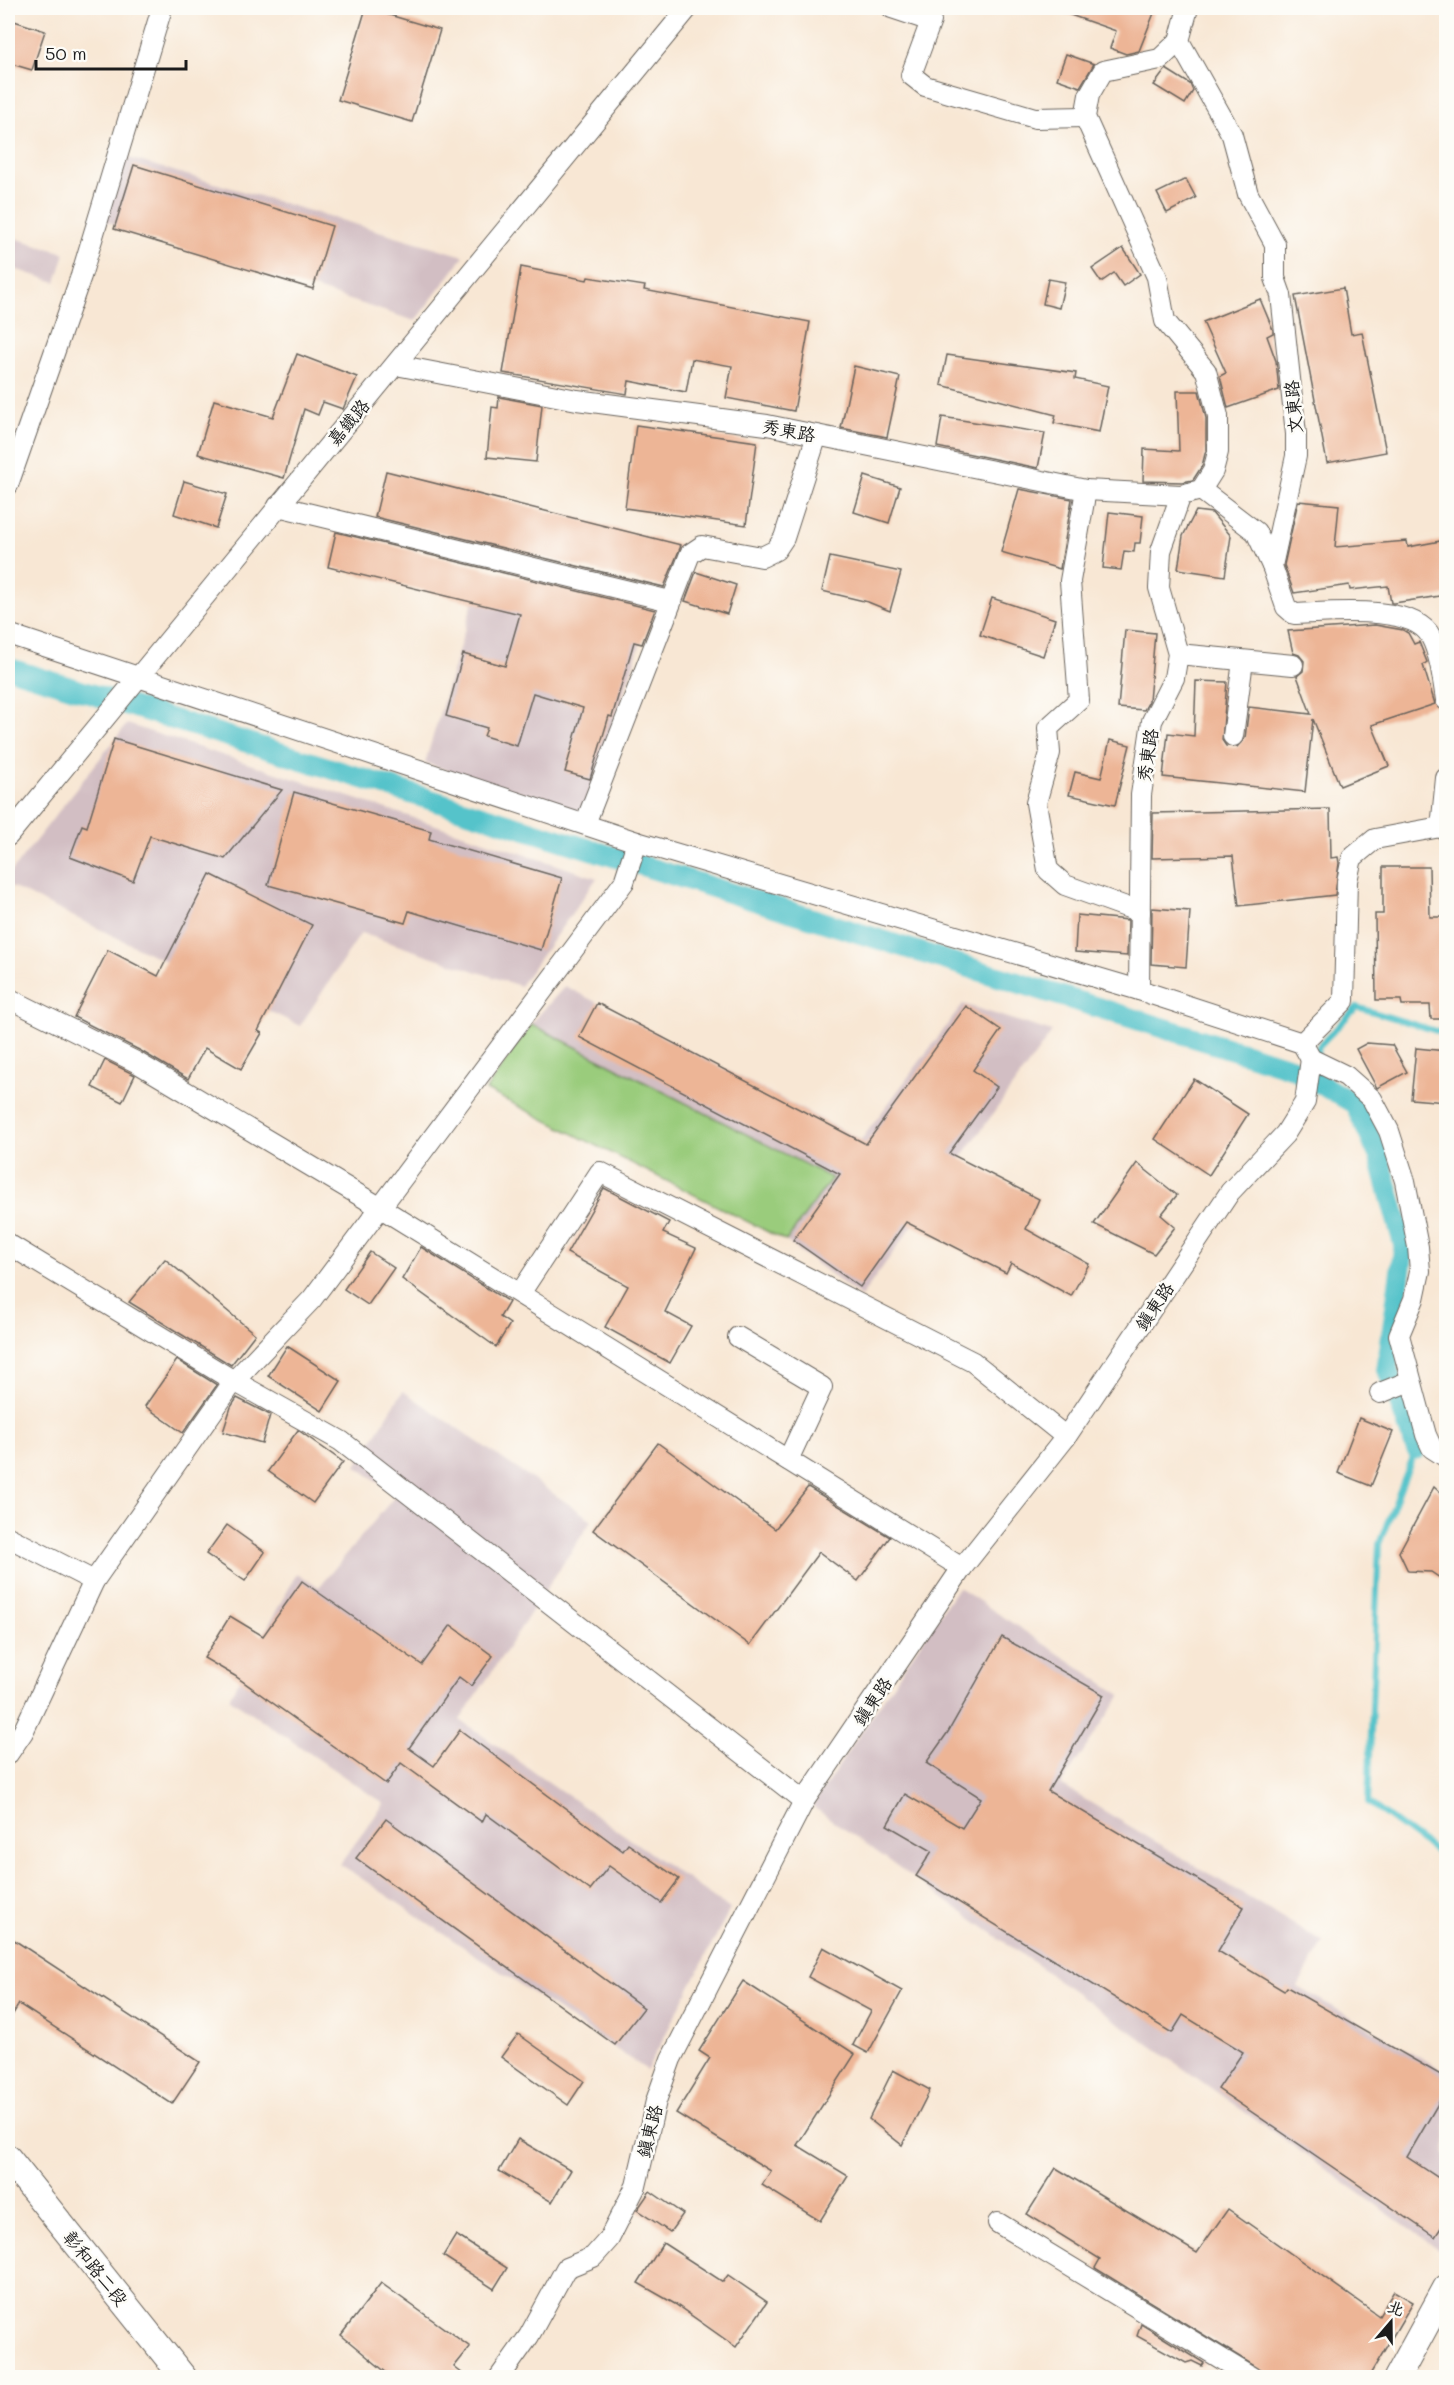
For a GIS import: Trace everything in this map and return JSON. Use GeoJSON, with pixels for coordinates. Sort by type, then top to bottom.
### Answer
{"type":"FeatureCollection","features":[{"type":"Feature","properties":{"kind":"main road","name":"彰和路二段"},"geometry":{"type":"LineString","coordinates":[[8,2158],[184,2378]]}},
{"type":"Feature","properties":{"kind":"main road"},"geometry":{"type":"LineString","coordinates":[[1397,2378],[1446,2288]]}},
{"type":"Feature","properties":{"kind":"street"},"geometry":{"type":"LineString","coordinates":[[8,485],[81,276],[162,8]]}},
{"type":"Feature","properties":{"kind":"street","name":"嘉鐵路"},"geometry":{"type":"LineString","coordinates":[[8,836],[688,8]]}},
{"type":"Feature","properties":{"kind":"street"},"geometry":{"type":"LineString","coordinates":[[892,8],[931,21],[911,75],[925,86],[1035,118],[1085,117]]}},
{"type":"Feature","properties":{"kind":"street"},"geometry":{"type":"LineString","coordinates":[[1188,8],[1179,41],[1160,59],[1103,71],[1089,95],[1085,117],[1158,277],[1165,321],[1206,371],[1218,416],[1218,452],[1213,471],[1202,490],[1256,532],[1272,566],[1286,607],[1294,614],[1392,614],[1416,622],[1431,635],[1446,700]]}},
{"type":"Feature","properties":{"kind":"street","name":"文東路"},"geometry":{"type":"LineString","coordinates":[[1179,41],[1232,135],[1248,194],[1275,244],[1275,278],[1281,295],[1296,456],[1272,566]]}},
{"type":"Feature","properties":{"kind":"street","name":"秀東路"},"geometry":{"type":"LineString","coordinates":[[396,365],[577,400],[767,424],[1086,490],[1181,495],[1202,490]]}},
{"type":"Feature","properties":{"kind":"street"},"geometry":{"type":"LineString","coordinates":[[585,824],[670,601],[690,555],[702,546],[762,557],[776,550],[784,538],[817,435]]}},
{"type":"Feature","properties":{"kind":"street"},"geometry":{"type":"LineString","coordinates":[[1086,490],[1070,581],[1078,700],[1048,728],[1050,753],[1036,803],[1048,870],[1065,885],[1140,912]]}},
{"type":"Feature","properties":{"kind":"street","name":"秀東路"},"geometry":{"type":"LineString","coordinates":[[1138,990],[1141,795],[1152,721],[1174,678],[1178,654],[1159,588],[1161,551],[1181,495]]}},
{"type":"Feature","properties":{"kind":"street"},"geometry":{"type":"LineString","coordinates":[[278,506],[670,601]]}},
{"type":"Feature","properties":{"kind":"street"},"geometry":{"type":"LineString","coordinates":[[8,634],[132,683],[585,824],[634,849],[1138,990],[1307,1051],[1346,1076],[1372,1099],[1389,1131],[1405,1181],[1418,1247],[1420,1271],[1414,1299],[1399,1335],[1426,1435],[1432,1448],[1446,1457]]}},
{"type":"Feature","properties":{"kind":"street"},"geometry":{"type":"LineString","coordinates":[[1178,654],[1293,665]]}},
{"type":"Feature","properties":{"kind":"street"},"geometry":{"type":"LineString","coordinates":[[1233,736],[1243,660]]}},
{"type":"Feature","properties":{"kind":"street"},"geometry":{"type":"LineString","coordinates":[[1307,1051],[1344,1001],[1347,881],[1353,858],[1375,839],[1444,827],[1446,778]]}},
{"type":"Feature","properties":{"kind":"street"},"geometry":{"type":"LineString","coordinates":[[8,1754],[22,1732],[94,1581],[234,1381],[312,1299],[624,882],[634,849]]}},
{"type":"Feature","properties":{"kind":"street"},"geometry":{"type":"LineString","coordinates":[[8,998],[136,1062],[381,1208],[521,1292],[962,1568]]}},
{"type":"Feature","properties":{"kind":"street","name":"鎮東路"},"geometry":{"type":"LineString","coordinates":[[499,2378],[529,2336],[566,2268],[592,2257],[609,2239],[636,2186],[656,2101],[671,2059],[804,1801],[962,1568],[1066,1437],[1230,1192],[1285,1134],[1305,1102],[1307,1051]]}},
{"type":"Feature","properties":{"kind":"street"},"geometry":{"type":"LineString","coordinates":[[521,1292],[600,1172],[974,1362],[1066,1437]]}},
{"type":"Feature","properties":{"kind":"street"},"geometry":{"type":"LineString","coordinates":[[8,1244],[234,1381],[341,1441],[804,1801]]}},
{"type":"Feature","properties":{"kind":"street"},"geometry":{"type":"LineString","coordinates":[[738,1337],[822,1387],[788,1460]]}},
{"type":"Feature","properties":{"kind":"street"},"geometry":{"type":"LineString","coordinates":[[1380,1393],[1410,1381]]}},
{"type":"Feature","properties":{"kind":"street"},"geometry":{"type":"LineString","coordinates":[[8,1537],[94,1581]]}},
{"type":"Feature","properties":{"kind":"street"},"geometry":{"type":"LineString","coordinates":[[998,2223],[1253,2378]]}},
{"type":"Feature","properties":{"kind":"shaded area"},"geometry":{"type":"Polygon","coordinates":[[[125,157],[464,256],[415,321],[105,221],[125,157]]]}},
{"type":"Feature","properties":{"kind":"shaded area"},"geometry":{"type":"Polygon","coordinates":[[[8,236],[65,253],[56,282],[8,267],[8,236]]]}},
{"type":"Feature","properties":{"kind":"shaded area"},"geometry":{"type":"Polygon","coordinates":[[[475,595],[641,642],[582,814],[425,763],[475,595]]]}},
{"type":"Feature","properties":{"kind":"shaded area"},"geometry":{"type":"Polygon","coordinates":[[[127,724],[597,878],[520,986],[361,933],[300,1026],[8,885],[8,876],[127,724]]]}},
{"type":"Feature","properties":{"kind":"shaded area"},"geometry":{"type":"Polygon","coordinates":[[[565,986],[861,1140],[963,1004],[1052,1032],[861,1297],[786,1241],[832,1179],[531,1024],[565,986]]]}},
{"type":"Feature","properties":{"kind":"shaded area"},"geometry":{"type":"Polygon","coordinates":[[[403,1391],[592,1520],[460,1720],[730,1909],[647,2070],[340,1864],[384,1804],[229,1698],[297,1573],[319,1587],[396,1495],[356,1466],[403,1391]]]}},
{"type":"Feature","properties":{"kind":"shaded area"},"geometry":{"type":"Polygon","coordinates":[[[958,1587],[1121,1695],[1061,1785],[1323,1942],[1298,1987],[1446,2072],[1446,2246],[1443,2252],[812,1806],[958,1587]]]}},
{"type":"Feature","properties":{"kind":"green space"},"geometry":{"type":"Polygon","coordinates":[[[531,1024],[832,1178],[786,1241],[486,1090],[531,1024]]]}},
{"type":"Feature","properties":{"kind":"building"},"geometry":{"type":"Polygon","coordinates":[[[366,8],[440,30],[412,122],[338,100],[366,8]]]}},
{"type":"Feature","properties":{"kind":"building"},"geometry":{"type":"Polygon","coordinates":[[[1056,8],[1156,8],[1139,51],[1126,54],[1110,48],[1116,31],[1056,10],[1056,8]]]}},
{"type":"Feature","properties":{"kind":"building"},"geometry":{"type":"Polygon","coordinates":[[[8,19],[45,31],[32,70],[8,63],[8,19]]]}},
{"type":"Feature","properties":{"kind":"building"},"geometry":{"type":"Polygon","coordinates":[[[1066,54],[1094,64],[1080,87],[1057,79],[1066,54]]]}},
{"type":"Feature","properties":{"kind":"building"},"geometry":{"type":"Polygon","coordinates":[[[1166,69],[1190,84],[1193,91],[1185,104],[1154,85],[1166,69]]]}},
{"type":"Feature","properties":{"kind":"building"},"geometry":{"type":"Polygon","coordinates":[[[134,165],[332,226],[313,289],[114,229],[134,165]]]}},
{"type":"Feature","properties":{"kind":"building"},"geometry":{"type":"Polygon","coordinates":[[[1186,179],[1196,198],[1167,213],[1157,193],[1186,179]]]}},
{"type":"Feature","properties":{"kind":"building"},"geometry":{"type":"Polygon","coordinates":[[[1123,248],[1140,274],[1123,286],[1114,273],[1101,282],[1092,269],[1123,248]]]}},
{"type":"Feature","properties":{"kind":"building"},"geometry":{"type":"Polygon","coordinates":[[[521,267],[587,280],[588,277],[645,286],[644,290],[810,322],[794,411],[726,398],[732,366],[692,359],[686,392],[629,381],[627,394],[503,373],[521,267]]]}},
{"type":"Feature","properties":{"kind":"building"},"geometry":{"type":"Polygon","coordinates":[[[1048,279],[1065,282],[1059,308],[1043,304],[1048,279]]]}},
{"type":"Feature","properties":{"kind":"building"},"geometry":{"type":"Polygon","coordinates":[[[1343,288],[1351,334],[1362,332],[1386,452],[1327,463],[1295,296],[1343,288]]]}},
{"type":"Feature","properties":{"kind":"building"},"geometry":{"type":"Polygon","coordinates":[[[1260,299],[1273,330],[1273,333],[1267,336],[1276,361],[1279,390],[1228,408],[1220,376],[1226,373],[1203,322],[1260,299]]]}},
{"type":"Feature","properties":{"kind":"building"},"geometry":{"type":"Polygon","coordinates":[[[297,354],[357,377],[343,409],[323,402],[318,415],[304,409],[284,478],[198,454],[214,400],[273,417],[297,354]]]}},
{"type":"Feature","properties":{"kind":"building"},"geometry":{"type":"Polygon","coordinates":[[[947,355],[1076,373],[1075,379],[1108,386],[1099,432],[1054,423],[1056,415],[941,385],[947,355]]]}},
{"type":"Feature","properties":{"kind":"building"},"geometry":{"type":"Polygon","coordinates":[[[854,366],[900,377],[887,437],[841,428],[854,366]]]}},
{"type":"Feature","properties":{"kind":"building"},"geometry":{"type":"Polygon","coordinates":[[[1177,391],[1199,391],[1206,418],[1206,450],[1202,466],[1193,480],[1143,481],[1144,449],[1179,451],[1177,391]]]}},
{"type":"Feature","properties":{"kind":"building"},"geometry":{"type":"Polygon","coordinates":[[[499,397],[542,405],[536,462],[487,457],[492,407],[498,408],[499,397]]]}},
{"type":"Feature","properties":{"kind":"building"},"geometry":{"type":"Polygon","coordinates":[[[942,417],[1045,433],[1038,468],[937,447],[942,417]]]}},
{"type":"Feature","properties":{"kind":"building"},"geometry":{"type":"Polygon","coordinates":[[[636,425],[757,442],[746,525],[625,508],[636,425]]]}},
{"type":"Feature","properties":{"kind":"building"},"geometry":{"type":"Polygon","coordinates":[[[386,471],[681,545],[664,587],[375,517],[386,471]]]}},
{"type":"Feature","properties":{"kind":"building"},"geometry":{"type":"Polygon","coordinates":[[[865,476],[900,487],[889,523],[854,512],[865,476]]]}},
{"type":"Feature","properties":{"kind":"building"},"geometry":{"type":"Polygon","coordinates":[[[184,481],[227,494],[216,528],[174,514],[184,481]]]}},
{"type":"Feature","properties":{"kind":"building"},"geometry":{"type":"Polygon","coordinates":[[[1019,489],[1072,499],[1060,569],[1001,552],[1019,489]]]}},
{"type":"Feature","properties":{"kind":"building"},"geometry":{"type":"Polygon","coordinates":[[[1298,501],[1339,505],[1335,547],[1407,541],[1408,547],[1446,540],[1446,595],[1391,603],[1388,586],[1350,590],[1349,585],[1294,593],[1284,565],[1298,501]]]}},
{"type":"Feature","properties":{"kind":"building"},"geometry":{"type":"Polygon","coordinates":[[[1196,511],[1212,513],[1231,536],[1225,576],[1178,569],[1183,536],[1196,511]]]}},
{"type":"Feature","properties":{"kind":"building"},"geometry":{"type":"Polygon","coordinates":[[[1109,512],[1143,516],[1140,543],[1135,543],[1134,552],[1124,551],[1121,570],[1103,568],[1109,512]]]}},
{"type":"Feature","properties":{"kind":"building"},"geometry":{"type":"Polygon","coordinates":[[[336,532],[655,610],[642,644],[634,642],[612,717],[609,716],[590,779],[565,772],[583,708],[533,693],[517,746],[484,736],[487,728],[446,716],[463,654],[505,666],[520,614],[328,567],[336,532]]]}},
{"type":"Feature","properties":{"kind":"building"},"geometry":{"type":"Polygon","coordinates":[[[830,557],[901,572],[890,611],[868,602],[822,591],[830,557]]]}},
{"type":"Feature","properties":{"kind":"building"},"geometry":{"type":"Polygon","coordinates":[[[696,572],[736,585],[727,614],[685,601],[696,572]]]}},
{"type":"Feature","properties":{"kind":"building"},"geometry":{"type":"Polygon","coordinates":[[[992,598],[1055,619],[1043,656],[980,635],[992,598]]]}},
{"type":"Feature","properties":{"kind":"building"},"geometry":{"type":"Polygon","coordinates":[[[1375,625],[1403,630],[1408,633],[1414,644],[1419,642],[1427,662],[1423,665],[1435,704],[1372,725],[1389,766],[1340,786],[1313,719],[1305,792],[1163,777],[1168,733],[1194,736],[1196,681],[1227,682],[1222,740],[1226,746],[1237,747],[1245,738],[1249,707],[1311,714],[1297,676],[1303,671],[1304,661],[1299,655],[1293,653],[1288,631],[1375,625]]]}},
{"type":"Feature","properties":{"kind":"building"},"geometry":{"type":"Polygon","coordinates":[[[1125,630],[1155,633],[1149,701],[1144,710],[1118,708],[1125,630]]]}},
{"type":"Feature","properties":{"kind":"building"},"geometry":{"type":"Polygon","coordinates":[[[114,739],[282,790],[225,859],[150,836],[133,881],[70,857],[82,825],[87,827],[114,739]]]}},
{"type":"Feature","properties":{"kind":"building"},"geometry":{"type":"Polygon","coordinates":[[[1110,740],[1130,745],[1115,805],[1069,795],[1075,772],[1101,778],[1110,740]]]}},
{"type":"Feature","properties":{"kind":"building"},"geometry":{"type":"Polygon","coordinates":[[[294,792],[431,831],[429,839],[562,878],[541,950],[409,911],[405,923],[268,885],[294,792]]]}},
{"type":"Feature","properties":{"kind":"building"},"geometry":{"type":"Polygon","coordinates":[[[1330,809],[1331,858],[1338,857],[1339,863],[1335,895],[1239,906],[1233,856],[1152,858],[1153,813],[1330,809]]]}},
{"type":"Feature","properties":{"kind":"building"},"geometry":{"type":"Polygon","coordinates":[[[1383,867],[1429,867],[1430,917],[1446,917],[1446,1019],[1431,1019],[1430,1005],[1402,1005],[1401,1000],[1376,1000],[1375,914],[1383,914],[1383,867]]]}},
{"type":"Feature","properties":{"kind":"building"},"geometry":{"type":"Polygon","coordinates":[[[210,874],[312,925],[258,1031],[262,1033],[241,1069],[205,1048],[188,1079],[141,1051],[74,1017],[108,950],[158,976],[210,874]]]}},
{"type":"Feature","properties":{"kind":"building"},"geometry":{"type":"Polygon","coordinates":[[[1152,908],[1190,911],[1186,967],[1151,964],[1152,908]]]}},
{"type":"Feature","properties":{"kind":"building"},"geometry":{"type":"Polygon","coordinates":[[[1077,915],[1128,920],[1127,956],[1075,952],[1077,915]]]}},
{"type":"Feature","properties":{"kind":"building"},"geometry":{"type":"Polygon","coordinates":[[[597,1003],[866,1144],[966,1006],[1001,1030],[973,1070],[997,1087],[949,1153],[1039,1199],[1026,1229],[1089,1264],[1071,1296],[1011,1263],[1006,1273],[906,1222],[860,1287],[793,1240],[840,1174],[579,1037],[597,1003]]]}},
{"type":"Feature","properties":{"kind":"building"},"geometry":{"type":"Polygon","coordinates":[[[1367,1043],[1392,1045],[1407,1072],[1377,1088],[1356,1049],[1367,1043]]]}},
{"type":"Feature","properties":{"kind":"building"},"geometry":{"type":"Polygon","coordinates":[[[1416,1048],[1446,1051],[1446,1102],[1411,1099],[1416,1048]]]}},
{"type":"Feature","properties":{"kind":"building"},"geometry":{"type":"Polygon","coordinates":[[[105,1060],[135,1075],[122,1102],[92,1087],[105,1060]]]}},
{"type":"Feature","properties":{"kind":"building"},"geometry":{"type":"Polygon","coordinates":[[[1194,1079],[1248,1114],[1209,1175],[1155,1139],[1194,1079]]]}},
{"type":"Feature","properties":{"kind":"building"},"geometry":{"type":"Polygon","coordinates":[[[1137,1163],[1177,1195],[1161,1215],[1175,1227],[1154,1254],[1094,1224],[1137,1163]]]}},
{"type":"Feature","properties":{"kind":"building"},"geometry":{"type":"Polygon","coordinates":[[[604,1188],[669,1222],[663,1233],[696,1248],[665,1312],[691,1326],[670,1363],[605,1327],[628,1286],[567,1253],[604,1188]]]}},
{"type":"Feature","properties":{"kind":"building"},"geometry":{"type":"Polygon","coordinates":[[[421,1247],[509,1302],[500,1317],[510,1324],[496,1347],[402,1279],[421,1247]]]}},
{"type":"Feature","properties":{"kind":"building"},"geometry":{"type":"Polygon","coordinates":[[[370,1252],[394,1268],[368,1305],[344,1289],[370,1252]]]}},
{"type":"Feature","properties":{"kind":"building"},"geometry":{"type":"Polygon","coordinates":[[[165,1259],[255,1334],[231,1365],[129,1302],[165,1259]]]}},
{"type":"Feature","properties":{"kind":"building"},"geometry":{"type":"Polygon","coordinates":[[[287,1346],[341,1381],[322,1411],[268,1376],[287,1346]]]}},
{"type":"Feature","properties":{"kind":"building"},"geometry":{"type":"Polygon","coordinates":[[[177,1360],[217,1385],[183,1433],[145,1406],[177,1360]]]}},
{"type":"Feature","properties":{"kind":"building"},"geometry":{"type":"Polygon","coordinates":[[[237,1398],[270,1415],[262,1443],[223,1432],[231,1407],[237,1398]]]}},
{"type":"Feature","properties":{"kind":"building"},"geometry":{"type":"Polygon","coordinates":[[[1359,1418],[1393,1432],[1371,1486],[1338,1473],[1359,1418]]]}},
{"type":"Feature","properties":{"kind":"building"},"geometry":{"type":"Polygon","coordinates":[[[298,1430],[343,1462],[313,1503],[268,1471],[298,1430]]]}},
{"type":"Feature","properties":{"kind":"building"},"geometry":{"type":"Polygon","coordinates":[[[658,1443],[775,1529],[808,1487],[890,1537],[858,1581],[819,1552],[750,1645],[593,1530],[658,1443]]]}},
{"type":"Feature","properties":{"kind":"building"},"geometry":{"type":"Polygon","coordinates":[[[1434,1487],[1446,1498],[1446,1582],[1431,1572],[1408,1571],[1399,1552],[1434,1487]]]}},
{"type":"Feature","properties":{"kind":"building"},"geometry":{"type":"Polygon","coordinates":[[[227,1525],[265,1552],[245,1581],[206,1554],[227,1525]]]}},
{"type":"Feature","properties":{"kind":"building"},"geometry":{"type":"Polygon","coordinates":[[[302,1581],[422,1665],[451,1625],[493,1656],[471,1686],[459,1677],[409,1748],[434,1766],[460,1730],[623,1851],[628,1844],[679,1879],[661,1903],[609,1866],[590,1890],[486,1814],[482,1822],[401,1763],[386,1784],[235,1676],[204,1658],[230,1616],[263,1636],[302,1581]]]}},
{"type":"Feature","properties":{"kind":"building"},"geometry":{"type":"Polygon","coordinates":[[[1002,1637],[1104,1695],[1048,1791],[1244,1907],[1218,1951],[1284,1991],[1287,1987],[1446,2078],[1446,2090],[1407,2157],[1446,2183],[1446,2220],[1435,2237],[1218,2089],[1243,2052],[1183,2015],[1172,2033],[916,1876],[932,1851],[887,1825],[905,1794],[962,1828],[981,1798],[926,1763],[948,1732],[1002,1637]]]}},
{"type":"Feature","properties":{"kind":"building"},"geometry":{"type":"Polygon","coordinates":[[[386,1819],[644,2008],[615,2045],[356,1858],[386,1819]]]}},
{"type":"Feature","properties":{"kind":"building"},"geometry":{"type":"Polygon","coordinates":[[[8,1936],[200,2062],[172,2104],[19,2004],[8,2022],[8,1936]]]}},
{"type":"Feature","properties":{"kind":"building"},"geometry":{"type":"Polygon","coordinates":[[[823,1947],[902,1991],[868,2053],[853,2045],[871,2011],[808,1977],[823,1947]]]}},
{"type":"Feature","properties":{"kind":"building"},"geometry":{"type":"Polygon","coordinates":[[[743,1981],[855,2054],[797,2145],[848,2176],[820,2221],[762,2185],[771,2171],[676,2113],[710,2058],[699,2051],[743,1981]]]}},
{"type":"Feature","properties":{"kind":"building"},"geometry":{"type":"Polygon","coordinates":[[[518,2034],[584,2081],[568,2105],[501,2057],[518,2034]]]}},
{"type":"Feature","properties":{"kind":"building"},"geometry":{"type":"Polygon","coordinates":[[[893,2070],[930,2090],[902,2145],[869,2119],[893,2070]]]}},
{"type":"Feature","properties":{"kind":"building"},"geometry":{"type":"Polygon","coordinates":[[[518,2139],[571,2170],[552,2202],[499,2171],[518,2139]]]}},
{"type":"Feature","properties":{"kind":"building"},"geometry":{"type":"Polygon","coordinates":[[[1056,2168],[1197,2253],[1228,2209],[1379,2316],[1394,2291],[1413,2302],[1368,2378],[1274,2378],[1095,2268],[1100,2259],[1027,2214],[1056,2168]]]}},
{"type":"Feature","properties":{"kind":"building"},"geometry":{"type":"Polygon","coordinates":[[[650,2191],[683,2214],[670,2232],[637,2210],[650,2191]]]}},
{"type":"Feature","properties":{"kind":"building"},"geometry":{"type":"Polygon","coordinates":[[[456,2235],[507,2268],[494,2289],[443,2256],[456,2235]]]}},
{"type":"Feature","properties":{"kind":"building"},"geometry":{"type":"Polygon","coordinates":[[[663,2243],[723,2282],[728,2275],[767,2302],[736,2347],[675,2304],[638,2283],[663,2243]]]}},
{"type":"Feature","properties":{"kind":"building"},"geometry":{"type":"Polygon","coordinates":[[[381,2283],[470,2347],[454,2367],[468,2378],[393,2378],[341,2335],[381,2283]]]}},
{"type":"Feature","properties":{"kind":"building"},"geometry":{"type":"Polygon","coordinates":[[[1141,2324],[1204,2363],[1202,2366],[1192,2361],[1186,2363],[1137,2336],[1141,2324]]]}},
{"type":"Feature","properties":{"kind":"waterway"},"geometry":{"type":"LineString","coordinates":[[8,668],[1292,1068],[1355,1104],[1379,1156],[1404,1246],[1387,1368],[1416,1449]]}},
{"type":"Feature","properties":{"kind":"waterway"},"geometry":{"type":"LineString","coordinates":[[1316,1056],[1319,1046],[1357,1007],[1446,1034]]}},
{"type":"Feature","properties":{"kind":"waterway"},"geometry":{"type":"LineString","coordinates":[[1416,1449],[1379,1544],[1368,1802],[1435,1851],[1446,1868]]}}]}
